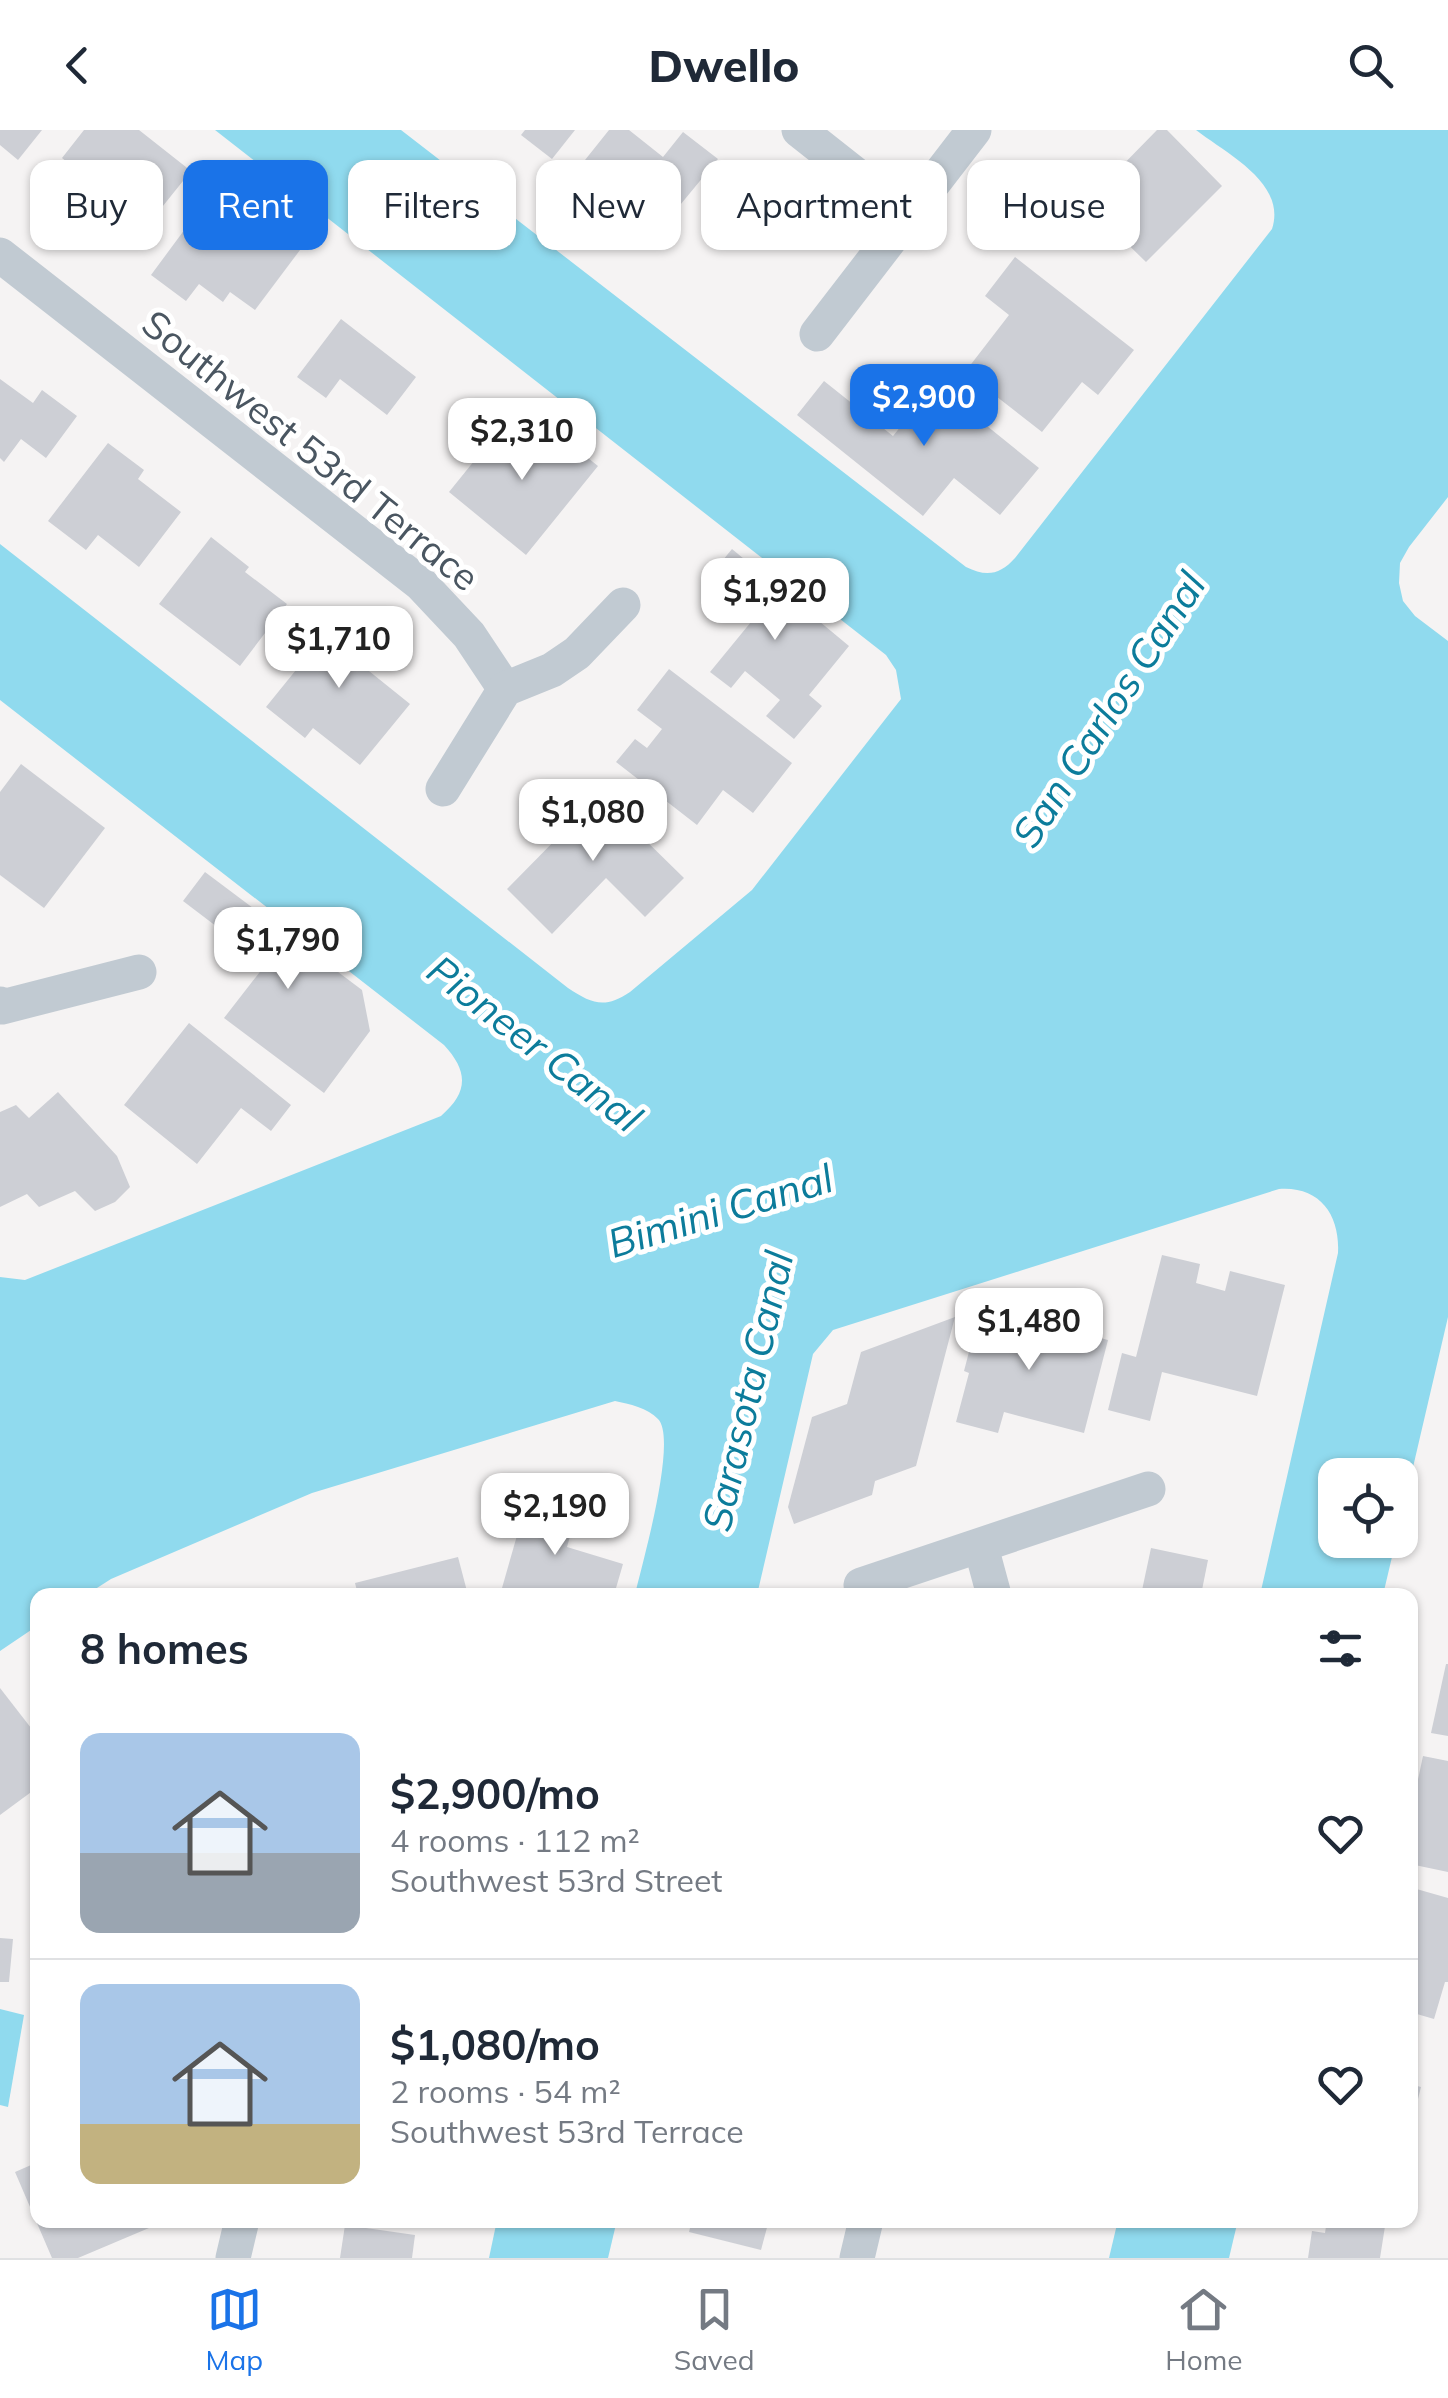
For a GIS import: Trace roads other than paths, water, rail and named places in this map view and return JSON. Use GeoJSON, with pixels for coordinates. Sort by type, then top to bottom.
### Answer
{"type":"FeatureCollection","features":[{"type":"Feature","properties":{"kind":"street"},"geometry":{"type":"LineString","coordinates":[[799,130],[837,160]]}},
{"type":"Feature","properties":{"kind":"street"},"geometry":{"type":"LineString","coordinates":[[947,165],[974,130]]}},
{"type":"Feature","properties":{"kind":"street"},"geometry":{"type":"LineString","coordinates":[[817,334],[882,250]]}},
{"type":"Feature","properties":{"kind":"street","name":"Southwest 53rd Terrace"},"geometry":{"type":"LineString","coordinates":[[0,255],[420,584],[469,635],[505,689]]}},
{"type":"Feature","properties":{"kind":"street"},"geometry":{"type":"LineString","coordinates":[[443,789],[505,689],[552,670],[577,653],[624,606]]}},
{"type":"Feature","properties":{"kind":"street"},"geometry":{"type":"LineString","coordinates":[[0,1004],[2,1007],[138,972]]}},
{"type":"Feature","properties":{"kind":"street"},"geometry":{"type":"LineString","coordinates":[[861,1585],[1148,1489]]}},
{"type":"Feature","properties":{"kind":"street"},"geometry":{"type":"LineString","coordinates":[[980,1547],[992,1588]]}},
{"type":"Feature","properties":{"kind":"street"},"geometry":{"type":"LineString","coordinates":[[233,2258],[240,2228]]}},
{"type":"Feature","properties":{"kind":"street"},"geometry":{"type":"LineString","coordinates":[[857,2258],[864,2228]]}},
{"type":"Feature","properties":{"kind":"water"},"geometry":{"type":"Polygon","coordinates":[[[215,130],[401,130],[440,160],[348,160],[348,234],[328,218],[328,160],[253,160],[215,130]]]}},
{"type":"Feature","properties":{"kind":"water"},"geometry":{"type":"Polygon","coordinates":[[[1196,130],[1448,130],[1448,497],[1409,547],[1400,563],[1399,583],[1403,601],[1415,616],[1448,641],[1448,1317],[1415,1458],[1318,1458],[1318,1558],[1392,1558],[1385,1588],[1262,1588],[1338,1253],[1335,1227],[1325,1206],[1306,1192],[1279,1189],[833,1330],[813,1354],[759,1588],[637,1588],[661,1475],[663,1431],[658,1419],[649,1412],[615,1401],[312,1493],[97,1588],[30,1588],[30,1631],[0,1651],[0,1277],[25,1280],[441,1116],[457,1098],[462,1081],[458,1064],[444,1045],[0,700],[0,544],[568,988],[599,1002],[613,1001],[630,992],[752,890],[901,699],[896,670],[886,655],[368,250],[516,250],[516,219],[536,234],[536,250],[556,250],[966,567],[986,573],[1004,568],[1015,558],[1272,229],[1271,198],[1263,184],[1196,130]]]}},
{"type":"Feature","properties":{"kind":"water"},"geometry":{"type":"Polygon","coordinates":[[[0,2009],[24,2015],[8,2107],[0,2105],[0,2009]]]}},
{"type":"Feature","properties":{"kind":"water"},"geometry":{"type":"Polygon","coordinates":[[[495,2228],[615,2228],[608,2258],[489,2258],[495,2228]]]}},
{"type":"Feature","properties":{"kind":"water"},"geometry":{"type":"Polygon","coordinates":[[[1116,2228],[1236,2228],[1229,2258],[1109,2258],[1116,2228]]]}},
{"type":"Feature","properties":{"kind":"water label","name":"San Carlos Canal"},"geometry":{"type":"Point","coordinates":[1108,709]}},
{"type":"Feature","properties":{"kind":"water label","name":"Pioneer Canal"},"geometry":{"type":"Point","coordinates":[535,1043]}},
{"type":"Feature","properties":{"kind":"water label","name":"Bimini Canal"},"geometry":{"type":"Point","coordinates":[720,1210]}},
{"type":"Feature","properties":{"kind":"water label","name":"Sarasota Canal"},"geometry":{"type":"Point","coordinates":[747,1391]}}]}
